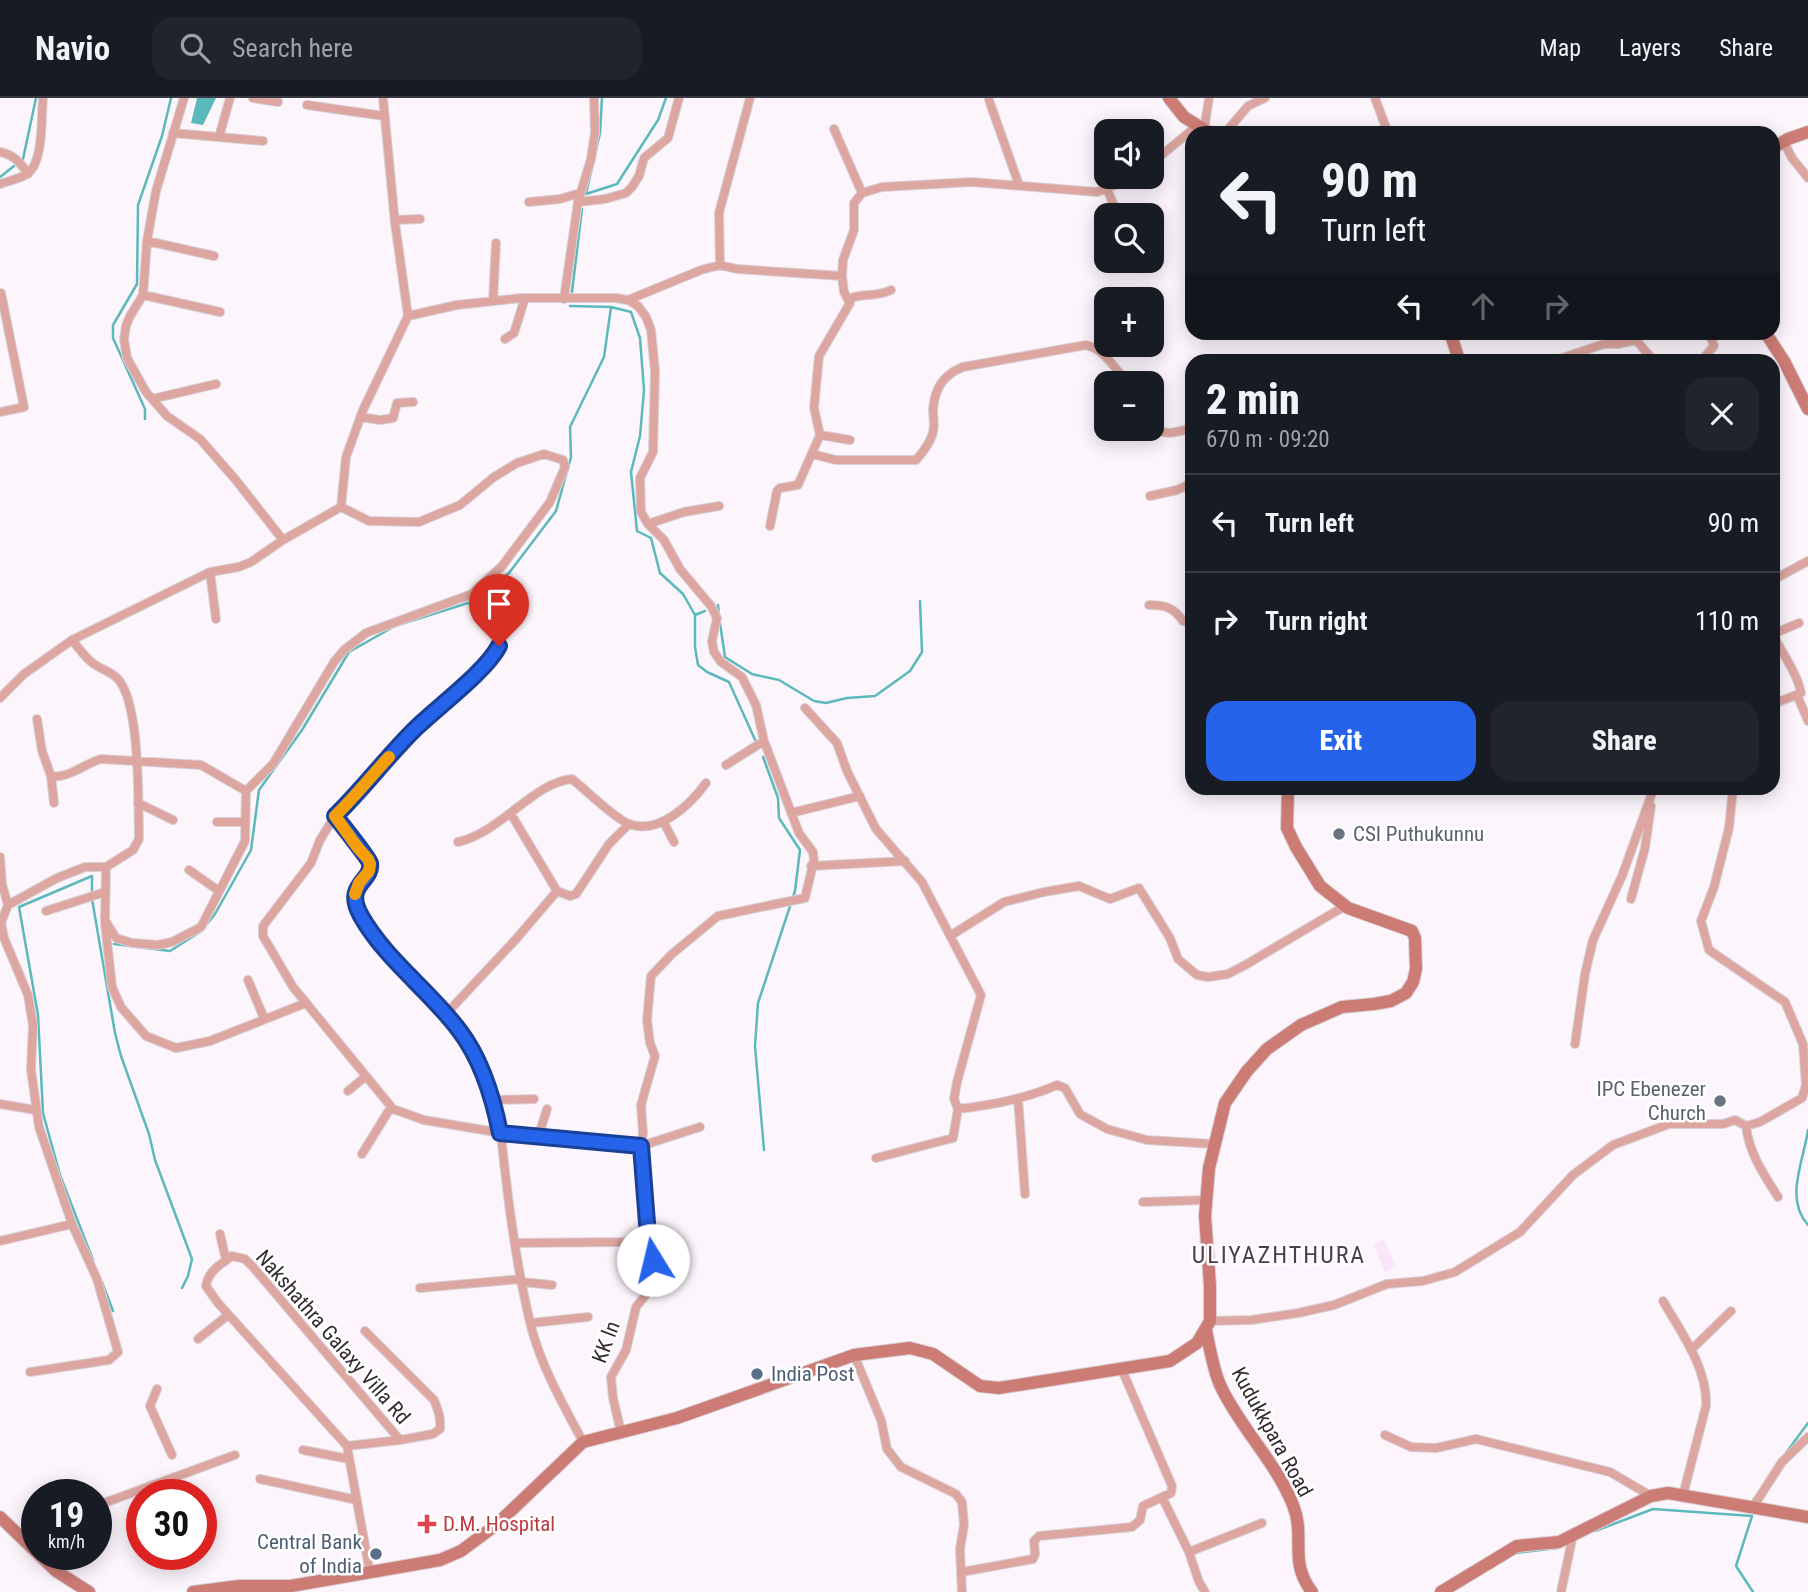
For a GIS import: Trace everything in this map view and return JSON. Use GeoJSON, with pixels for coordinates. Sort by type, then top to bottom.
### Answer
{"type":"FeatureCollection","features":[{"type":"Feature","properties":{"kind":"main road"},"geometry":{"type":"LineString","coordinates":[[1169,98],[1184,117],[1199,126]]}},
{"type":"Feature","properties":{"kind":"main road"},"geometry":{"type":"LineString","coordinates":[[1780,144],[1808,132]]}},
{"type":"Feature","properties":{"kind":"main road"},"geometry":{"type":"LineString","coordinates":[[1780,355],[1808,409]]}},
{"type":"Feature","properties":{"kind":"main road"},"geometry":{"type":"LineString","coordinates":[[1288,795],[1287,828],[1296,847],[1320,886],[1345,906]]}},
{"type":"Feature","properties":{"kind":"main road","name":"Kudukkpara Road"},"geometry":{"type":"LineString","coordinates":[[1312,1592],[1298,1566],[1299,1531],[1293,1505],[1220,1385],[1208,1326],[1210,1286],[1205,1216],[1214,1144],[1225,1103],[1247,1071],[1267,1049],[1301,1025],[1342,1007],[1391,1000],[1406,993],[1413,982],[1417,954],[1412,932],[1345,906]]}},
{"type":"Feature","properties":{"kind":"main road"},"geometry":{"type":"LineString","coordinates":[[193,1592],[239,1586],[291,1589],[440,1560],[461,1551],[496,1525],[583,1442],[677,1418],[855,1355],[910,1348],[933,1354],[980,1386],[999,1388],[1170,1361],[1197,1343],[1208,1326]]}},
{"type":"Feature","properties":{"kind":"main road"},"geometry":{"type":"LineString","coordinates":[[1441,1592],[1517,1546],[1559,1542],[1651,1496],[1668,1493],[1808,1517]]}},
{"type":"Feature","properties":{"kind":"main road"},"geometry":{"type":"LineString","coordinates":[[0,1517],[56,1571],[89,1592]]}},
{"type":"Feature","properties":{"kind":"street"},"geometry":{"type":"LineString","coordinates":[[0,184],[28,173],[37,159],[43,98]]}},
{"type":"Feature","properties":{"kind":"street"},"geometry":{"type":"LineString","coordinates":[[184,98],[156,191],[147,241],[143,295],[130,316],[124,339],[127,358],[146,392],[167,416],[200,439],[283,540]]}},
{"type":"Feature","properties":{"kind":"street"},"geometry":{"type":"LineString","coordinates":[[219,137],[230,98]]}},
{"type":"Feature","properties":{"kind":"street"},"geometry":{"type":"LineString","coordinates":[[253,98],[278,102]]}},
{"type":"Feature","properties":{"kind":"street"},"geometry":{"type":"LineString","coordinates":[[341,507],[346,457],[360,418],[408,316],[383,98]]}},
{"type":"Feature","properties":{"kind":"street"},"geometry":{"type":"LineString","coordinates":[[564,299],[579,198],[591,159],[595,132],[594,98]]}},
{"type":"Feature","properties":{"kind":"street"},"geometry":{"type":"LineString","coordinates":[[529,202],[606,199],[626,193],[639,176],[644,158],[668,138],[679,98]]}},
{"type":"Feature","properties":{"kind":"street"},"geometry":{"type":"LineString","coordinates":[[720,265],[719,213],[750,98]]}},
{"type":"Feature","properties":{"kind":"street"},"geometry":{"type":"LineString","coordinates":[[1204,126],[1209,98]]}},
{"type":"Feature","properties":{"kind":"street"},"geometry":{"type":"LineString","coordinates":[[1231,126],[1248,106],[1265,98]]}},
{"type":"Feature","properties":{"kind":"street"},"geometry":{"type":"LineString","coordinates":[[1375,98],[1388,126]]}},
{"type":"Feature","properties":{"kind":"street"},"geometry":{"type":"LineString","coordinates":[[989,100],[1018,185]]}},
{"type":"Feature","properties":{"kind":"street"},"geometry":{"type":"LineString","coordinates":[[307,104],[384,116]]}},
{"type":"Feature","properties":{"kind":"street"},"geometry":{"type":"LineString","coordinates":[[834,129],[862,193]]}},
{"type":"Feature","properties":{"kind":"street"},"geometry":{"type":"LineString","coordinates":[[173,133],[262,141]]}},
{"type":"Feature","properties":{"kind":"street"},"geometry":{"type":"LineString","coordinates":[[1164,155],[1185,141]]}},
{"type":"Feature","properties":{"kind":"street"},"geometry":{"type":"LineString","coordinates":[[1780,147],[1808,178]]}},
{"type":"Feature","properties":{"kind":"street"},"geometry":{"type":"LineString","coordinates":[[0,152],[10,154],[28,173]]}},
{"type":"Feature","properties":{"kind":"street"},"geometry":{"type":"LineString","coordinates":[[770,526],[777,491],[798,485],[820,435],[814,408],[819,356],[850,303],[842,276],[843,260],[854,230],[854,202],[862,193],[882,187],[972,182],[1073,191],[1097,192],[1104,189]]}},
{"type":"Feature","properties":{"kind":"street"},"geometry":{"type":"LineString","coordinates":[[395,220],[420,219]]}},
{"type":"Feature","properties":{"kind":"street"},"geometry":{"type":"LineString","coordinates":[[147,241],[214,256]]}},
{"type":"Feature","properties":{"kind":"street"},"geometry":{"type":"LineString","coordinates":[[493,301],[496,243]]}},
{"type":"Feature","properties":{"kind":"street"},"geometry":{"type":"LineString","coordinates":[[408,316],[457,305],[525,298],[628,300],[720,265],[737,269],[842,276]]}},
{"type":"Feature","properties":{"kind":"street"},"geometry":{"type":"LineString","coordinates":[[848,299],[863,293],[877,296],[891,290]]}},
{"type":"Feature","properties":{"kind":"street"},"geometry":{"type":"LineString","coordinates":[[0,292],[24,407],[0,412]]}},
{"type":"Feature","properties":{"kind":"street"},"geometry":{"type":"LineString","coordinates":[[143,295],[220,312]]}},
{"type":"Feature","properties":{"kind":"street"},"geometry":{"type":"LineString","coordinates":[[505,339],[514,332],[525,298]]}},
{"type":"Feature","properties":{"kind":"street"},"geometry":{"type":"LineString","coordinates":[[628,300],[638,306],[646,317],[651,330],[654,362],[653,452],[640,478],[641,512],[648,524],[664,540],[680,569],[711,606],[717,618],[712,641],[715,652],[722,662],[742,677],[756,705],[764,741],[791,813],[799,832],[813,852],[811,866],[905,862]]}},
{"type":"Feature","properties":{"kind":"street"},"geometry":{"type":"LineString","coordinates":[[1574,354],[1604,344],[1636,340],[1648,354]]}},
{"type":"Feature","properties":{"kind":"street"},"geometry":{"type":"LineString","coordinates":[[812,454],[836,460],[916,460],[926,448],[933,432],[933,407],[939,384],[950,372],[962,367],[1086,345],[1096,347],[1117,371]]}},
{"type":"Feature","properties":{"kind":"street"},"geometry":{"type":"LineString","coordinates":[[152,399],[216,384]]}},
{"type":"Feature","properties":{"kind":"street"},"geometry":{"type":"LineString","coordinates":[[360,418],[393,418],[397,403],[414,402]]}},
{"type":"Feature","properties":{"kind":"street"},"geometry":{"type":"LineString","coordinates":[[1164,434],[1185,430]]}},
{"type":"Feature","properties":{"kind":"street"},"geometry":{"type":"LineString","coordinates":[[820,435],[850,440]]}},
{"type":"Feature","properties":{"kind":"street"},"geometry":{"type":"LineString","coordinates":[[104,920],[116,938],[132,943],[158,945],[172,942],[201,927],[245,841],[246,791],[259,776],[268,771],[334,662],[344,650],[366,633],[472,594],[502,566],[550,502],[565,467],[563,460],[544,454],[517,463],[494,477],[460,505],[419,522],[369,521],[341,507]]}},
{"type":"Feature","properties":{"kind":"street"},"geometry":{"type":"LineString","coordinates":[[1150,496],[1185,486]]}},
{"type":"Feature","properties":{"kind":"street"},"geometry":{"type":"LineString","coordinates":[[648,524],[684,512],[719,506]]}},
{"type":"Feature","properties":{"kind":"street"},"geometry":{"type":"LineString","coordinates":[[0,698],[24,674],[72,640],[210,572],[251,562],[341,507]]}},
{"type":"Feature","properties":{"kind":"street"},"geometry":{"type":"LineString","coordinates":[[1780,576],[1808,561]]}},
{"type":"Feature","properties":{"kind":"street"},"geometry":{"type":"LineString","coordinates":[[210,572],[216,620]]}},
{"type":"Feature","properties":{"kind":"street"},"geometry":{"type":"LineString","coordinates":[[472,594],[498,639],[499,646],[495,653],[416,729],[335,816],[320,840],[311,863],[263,926],[263,936],[275,959],[306,1003],[391,1107],[424,1120],[500,1133],[641,1146],[700,1127]]}},
{"type":"Feature","properties":{"kind":"street"},"geometry":{"type":"LineString","coordinates":[[1149,605],[1168,606],[1185,621]]}},
{"type":"Feature","properties":{"kind":"street"},"geometry":{"type":"LineString","coordinates":[[1780,631],[1799,623]]}},
{"type":"Feature","properties":{"kind":"street"},"geometry":{"type":"LineString","coordinates":[[30,1372],[109,1360],[118,1352],[97,1279],[72,1224],[35,1110],[31,1069],[33,1025],[28,995],[2,931],[2,918],[8,905],[57,878],[85,867],[106,867],[133,850],[139,839],[137,760],[129,703],[117,677],[91,662],[72,640]]}},
{"type":"Feature","properties":{"kind":"street"},"geometry":{"type":"LineString","coordinates":[[1780,650],[1798,678],[1801,693],[1780,701]]}},
{"type":"Feature","properties":{"kind":"street"},"geometry":{"type":"LineString","coordinates":[[1797,695],[1808,721]]}},
{"type":"Feature","properties":{"kind":"street"},"geometry":{"type":"LineString","coordinates":[[805,708],[837,743],[847,771],[876,829],[922,882],[981,995],[957,1082],[954,1099],[958,1109],[953,1138],[876,1158]]}},
{"type":"Feature","properties":{"kind":"street"},"geometry":{"type":"LineString","coordinates":[[37,719],[41,751],[51,776],[54,803]]}},
{"type":"Feature","properties":{"kind":"street"},"geometry":{"type":"LineString","coordinates":[[726,765],[764,741]]}},
{"type":"Feature","properties":{"kind":"street"},"geometry":{"type":"LineString","coordinates":[[51,776],[64,776],[101,759],[137,760],[201,765],[246,791]]}},
{"type":"Feature","properties":{"kind":"street"},"geometry":{"type":"LineString","coordinates":[[458,842],[482,834],[540,793],[566,780],[572,779],[629,824],[647,827],[663,821],[694,800],[706,783]]}},
{"type":"Feature","properties":{"kind":"street"},"geometry":{"type":"LineString","coordinates":[[1575,1044],[1593,940],[1626,866],[1650,795]]}},
{"type":"Feature","properties":{"kind":"street"},"geometry":{"type":"LineString","coordinates":[[1631,899],[1645,848],[1651,818],[1652,795]]}},
{"type":"Feature","properties":{"kind":"street"},"geometry":{"type":"LineString","coordinates":[[1208,1326],[1298,1313],[1334,1305],[1387,1284],[1423,1281],[1455,1272],[1520,1232],[1573,1175],[1613,1144],[1669,1124],[1723,1124],[1735,1120],[1746,1126],[1760,1122],[1802,1098],[1806,1085],[1802,1044],[1785,1002],[1709,950],[1701,921],[1714,887],[1729,828],[1732,795]]}},
{"type":"Feature","properties":{"kind":"street"},"geometry":{"type":"LineString","coordinates":[[791,813],[860,796]]}},
{"type":"Feature","properties":{"kind":"street"},"geometry":{"type":"LineString","coordinates":[[138,803],[173,820]]}},
{"type":"Feature","properties":{"kind":"street"},"geometry":{"type":"LineString","coordinates":[[511,814],[557,891],[570,896],[576,894],[609,844],[629,824]]}},
{"type":"Feature","properties":{"kind":"street"},"geometry":{"type":"LineString","coordinates":[[335,816],[370,864],[369,871],[356,891],[355,902],[361,916],[379,942],[461,1031],[475,1054],[494,1100],[521,1280],[531,1323],[544,1365],[583,1442]]}},
{"type":"Feature","properties":{"kind":"street"},"geometry":{"type":"LineString","coordinates":[[663,821],[674,842]]}},
{"type":"Feature","properties":{"kind":"street"},"geometry":{"type":"LineString","coordinates":[[217,822],[246,822]]}},
{"type":"Feature","properties":{"kind":"street"},"geometry":{"type":"LineString","coordinates":[[0,857],[2,884],[8,905]]}},
{"type":"Feature","properties":{"kind":"street","name":"KK ln"},"geometry":{"type":"LineString","coordinates":[[621,1432],[611,1377],[626,1350],[636,1307],[657,1281],[649,1238],[641,1146],[641,1105],[655,1056],[647,1020],[651,976],[671,954],[718,916],[805,898],[811,866]]}},
{"type":"Feature","properties":{"kind":"street"},"geometry":{"type":"LineString","coordinates":[[106,867],[104,920],[112,988],[121,1007],[146,1036],[176,1048],[210,1041],[306,1003]]}},
{"type":"Feature","properties":{"kind":"street"},"geometry":{"type":"LineString","coordinates":[[189,870],[219,891]]}},
{"type":"Feature","properties":{"kind":"street"},"geometry":{"type":"LineString","coordinates":[[950,936],[1003,902],[1079,886],[1110,899],[1139,888],[1170,937],[1178,959],[1197,975],[1208,977],[1228,974],[1345,906]]}},
{"type":"Feature","properties":{"kind":"street"},"geometry":{"type":"LineString","coordinates":[[446,1014],[557,891]]}},
{"type":"Feature","properties":{"kind":"street"},"geometry":{"type":"LineString","coordinates":[[46,911],[105,892]]}},
{"type":"Feature","properties":{"kind":"street"},"geometry":{"type":"LineString","coordinates":[[248,980],[264,1018]]}},
{"type":"Feature","properties":{"kind":"street"},"geometry":{"type":"LineString","coordinates":[[348,1091],[366,1076]]}},
{"type":"Feature","properties":{"kind":"street"},"geometry":{"type":"LineString","coordinates":[[958,1109],[987,1106],[1057,1085],[1065,1088],[1080,1114],[1107,1129],[1147,1140],[1214,1144]]}},
{"type":"Feature","properties":{"kind":"street"},"geometry":{"type":"LineString","coordinates":[[1018,1098],[1026,1194]]}},
{"type":"Feature","properties":{"kind":"street"},"geometry":{"type":"LineString","coordinates":[[494,1100],[534,1099]]}},
{"type":"Feature","properties":{"kind":"street"},"geometry":{"type":"LineString","coordinates":[[0,1104],[35,1110]]}},
{"type":"Feature","properties":{"kind":"street"},"geometry":{"type":"LineString","coordinates":[[362,1154],[391,1107]]}},
{"type":"Feature","properties":{"kind":"street"},"geometry":{"type":"LineString","coordinates":[[538,1137],[547,1109]]}},
{"type":"Feature","properties":{"kind":"street"},"geometry":{"type":"LineString","coordinates":[[1746,1126],[1748,1141],[1778,1197]]}},
{"type":"Feature","properties":{"kind":"street"},"geometry":{"type":"LineString","coordinates":[[1143,1202],[1206,1200]]}},
{"type":"Feature","properties":{"kind":"street"},"geometry":{"type":"LineString","coordinates":[[0,1241],[72,1224]]}},
{"type":"Feature","properties":{"kind":"street"},"geometry":{"type":"LineString","coordinates":[[220,1234],[226,1261]]}},
{"type":"Feature","properties":{"kind":"street"},"geometry":{"type":"LineString","coordinates":[[516,1243],[625,1242],[649,1238]]}},
{"type":"Feature","properties":{"kind":"street","name":"Nakshathra Galaxy Villa Rd"},"geometry":{"type":"LineString","coordinates":[[232,1256],[245,1259],[400,1440],[347,1446],[228,1315],[206,1286],[209,1276],[232,1256]]}},
{"type":"Feature","properties":{"kind":"street"},"geometry":{"type":"LineString","coordinates":[[419,1288],[521,1280],[552,1285]]}},
{"type":"Feature","properties":{"kind":"street"},"geometry":{"type":"LineString","coordinates":[[1663,1301],[1691,1350],[1707,1395],[1682,1495]]}},
{"type":"Feature","properties":{"kind":"street"},"geometry":{"type":"LineString","coordinates":[[1691,1350],[1731,1311]]}},
{"type":"Feature","properties":{"kind":"street"},"geometry":{"type":"LineString","coordinates":[[198,1339],[228,1315]]}},
{"type":"Feature","properties":{"kind":"street"},"geometry":{"type":"LineString","coordinates":[[531,1323],[589,1317]]}},
{"type":"Feature","properties":{"kind":"street"},"geometry":{"type":"LineString","coordinates":[[365,1331],[434,1399],[438,1409],[440,1429],[433,1434],[400,1440]]}},
{"type":"Feature","properties":{"kind":"street"},"geometry":{"type":"LineString","coordinates":[[855,1355],[881,1420],[887,1449],[901,1467],[956,1494],[962,1502],[962,1592]]}},
{"type":"Feature","properties":{"kind":"street"},"geometry":{"type":"LineString","coordinates":[[962,1572],[1033,1559],[1034,1541],[1039,1536],[1132,1527],[1140,1520],[1143,1507],[1171,1493],[1172,1486],[1122,1370]]}},
{"type":"Feature","properties":{"kind":"street"},"geometry":{"type":"LineString","coordinates":[[157,1389],[150,1406],[172,1455]]}},
{"type":"Feature","properties":{"kind":"street"},"geometry":{"type":"LineString","coordinates":[[1385,1435],[1411,1447],[1436,1448],[1476,1439],[1610,1472],[1651,1496]]}},
{"type":"Feature","properties":{"kind":"street"},"geometry":{"type":"LineString","coordinates":[[1753,1507],[1782,1462],[1808,1437]]}},
{"type":"Feature","properties":{"kind":"street"},"geometry":{"type":"LineString","coordinates":[[347,1446],[370,1573]]}},
{"type":"Feature","properties":{"kind":"street"},"geometry":{"type":"LineString","coordinates":[[303,1450],[349,1460]]}},
{"type":"Feature","properties":{"kind":"street"},"geometry":{"type":"LineString","coordinates":[[112,1501],[235,1455]]}},
{"type":"Feature","properties":{"kind":"street"},"geometry":{"type":"LineString","coordinates":[[260,1479],[357,1500]]}},
{"type":"Feature","properties":{"kind":"street"},"geometry":{"type":"LineString","coordinates":[[1162,1497],[1205,1592]]}},
{"type":"Feature","properties":{"kind":"street"},"geometry":{"type":"LineString","coordinates":[[1189,1552],[1262,1523]]}},
{"type":"Feature","properties":{"kind":"street"},"geometry":{"type":"LineString","coordinates":[[1562,1592],[1573,1535]]}},
{"type":"Feature","properties":{"kind":"shaded area"},"geometry":{"type":"Polygon","coordinates":[[[1384,1239],[1396,1267],[1385,1272],[1373,1244],[1384,1239]]]}},
{"type":"Feature","properties":{"kind":"water"},"geometry":{"type":"Polygon","coordinates":[[[197,98],[216,98],[203,125],[191,123],[197,98]]]}},
{"type":"Feature","properties":{"kind":"waterway"},"geometry":{"type":"LineString","coordinates":[[23,159],[36,98]]}},
{"type":"Feature","properties":{"kind":"waterway"},"geometry":{"type":"LineString","coordinates":[[145,419],[145,409],[113,338],[113,325],[137,284],[138,205],[162,136],[171,98]]}},
{"type":"Feature","properties":{"kind":"waterway"},"geometry":{"type":"LineString","coordinates":[[586,194],[600,133],[602,98]]}},
{"type":"Feature","properties":{"kind":"waterway"},"geometry":{"type":"LineString","coordinates":[[586,194],[617,184],[658,120],[666,98]]}},
{"type":"Feature","properties":{"kind":"waterway"},"geometry":{"type":"LineString","coordinates":[[0,177],[14,166]]}},
{"type":"Feature","properties":{"kind":"waterway"},"geometry":{"type":"LineString","coordinates":[[572,292],[582,209]]}},
{"type":"Feature","properties":{"kind":"waterway"},"geometry":{"type":"LineString","coordinates":[[570,306],[611,307],[631,312],[640,338],[644,390],[640,436],[631,472],[637,531],[651,538],[660,573],[683,594],[695,615],[698,665],[729,682],[756,742]]}},
{"type":"Feature","properties":{"kind":"waterway"},"geometry":{"type":"LineString","coordinates":[[485,593],[509,573],[556,511],[571,457],[570,427],[604,357],[611,307]]}},
{"type":"Feature","properties":{"kind":"waterway"},"geometry":{"type":"LineString","coordinates":[[720,623],[725,657],[752,674],[779,680],[814,701],[826,703],[875,696],[910,671],[922,652],[920,601]]}},
{"type":"Feature","properties":{"kind":"waterway"},"geometry":{"type":"LineString","coordinates":[[207,924],[251,850],[259,790],[302,730],[349,652],[395,626],[468,603]]}},
{"type":"Feature","properties":{"kind":"waterway"},"geometry":{"type":"LineString","coordinates":[[718,605],[719,616]]}},
{"type":"Feature","properties":{"kind":"waterway"},"geometry":{"type":"LineString","coordinates":[[695,615],[705,611]]}},
{"type":"Feature","properties":{"kind":"waterway"},"geometry":{"type":"LineString","coordinates":[[763,757],[778,798],[779,818],[800,850],[795,891],[758,1003],[755,1046],[764,1150]]}},
{"type":"Feature","properties":{"kind":"waterway"},"geometry":{"type":"LineString","coordinates":[[92,893],[92,876],[19,907],[38,1015],[43,1113],[60,1175],[93,1260]]}},
{"type":"Feature","properties":{"kind":"waterway"},"geometry":{"type":"LineString","coordinates":[[92,899],[121,1056],[149,1134],[155,1160],[192,1259],[182,1288]]}},
{"type":"Feature","properties":{"kind":"waterway"},"geometry":{"type":"LineString","coordinates":[[114,944],[170,951],[200,932]]}},
{"type":"Feature","properties":{"kind":"waterway"},"geometry":{"type":"LineString","coordinates":[[1808,1130],[1796,1191],[1801,1215],[1808,1225]]}},
{"type":"Feature","properties":{"kind":"waterway"},"geometry":{"type":"LineString","coordinates":[[102,1282],[113,1311]]}},
{"type":"Feature","properties":{"kind":"waterway"},"geometry":{"type":"LineString","coordinates":[[1786,1453],[1808,1423]]}},
{"type":"Feature","properties":{"kind":"waterway"},"geometry":{"type":"LineString","coordinates":[[1595,1531],[1653,1509],[1752,1516],[1736,1566],[1753,1592]]}},
{"type":"Feature","properties":{"kind":"waterway"},"geometry":{"type":"LineString","coordinates":[[1516,1553],[1558,1548]]}},
{"type":"Feature","properties":{"kind":"slow traffic"},"geometry":{"type":"LineString","coordinates":[[355,894],[359,883],[369,871],[370,864],[335,816],[389,757]]}},
{"type":"Feature","properties":{"kind":"place","name":"CSI Puthukunnu"},"geometry":{"type":"Point","coordinates":[1339,834]}},
{"type":"Feature","properties":{"kind":"place","name":"IPC Ebenezer Church"},"geometry":{"type":"Point","coordinates":[1720,1101]}},
{"type":"Feature","properties":{"kind":"place","name":"India Post"},"geometry":{"type":"Point","coordinates":[757,1374]}},
{"type":"Feature","properties":{"kind":"place","name":"D.M. Hospital"},"geometry":{"type":"Point","coordinates":[427,1524]}},
{"type":"Feature","properties":{"kind":"place","name":"Central Bank of India"},"geometry":{"type":"Point","coordinates":[376,1554]}},
{"type":"Feature","properties":{"kind":"district","name":"ULIYAZHTHURA"},"geometry":{"type":"Point","coordinates":[1279,1255]}},
{"type":"Feature","properties":{"kind":"route"},"geometry":{"type":"LineString","coordinates":[[499,646],[470,679],[416,729],[335,816],[370,864],[369,871],[359,883],[355,902],[379,942],[461,1031],[475,1054],[493,1097],[500,1133],[641,1146],[653,1260]]}}]}
